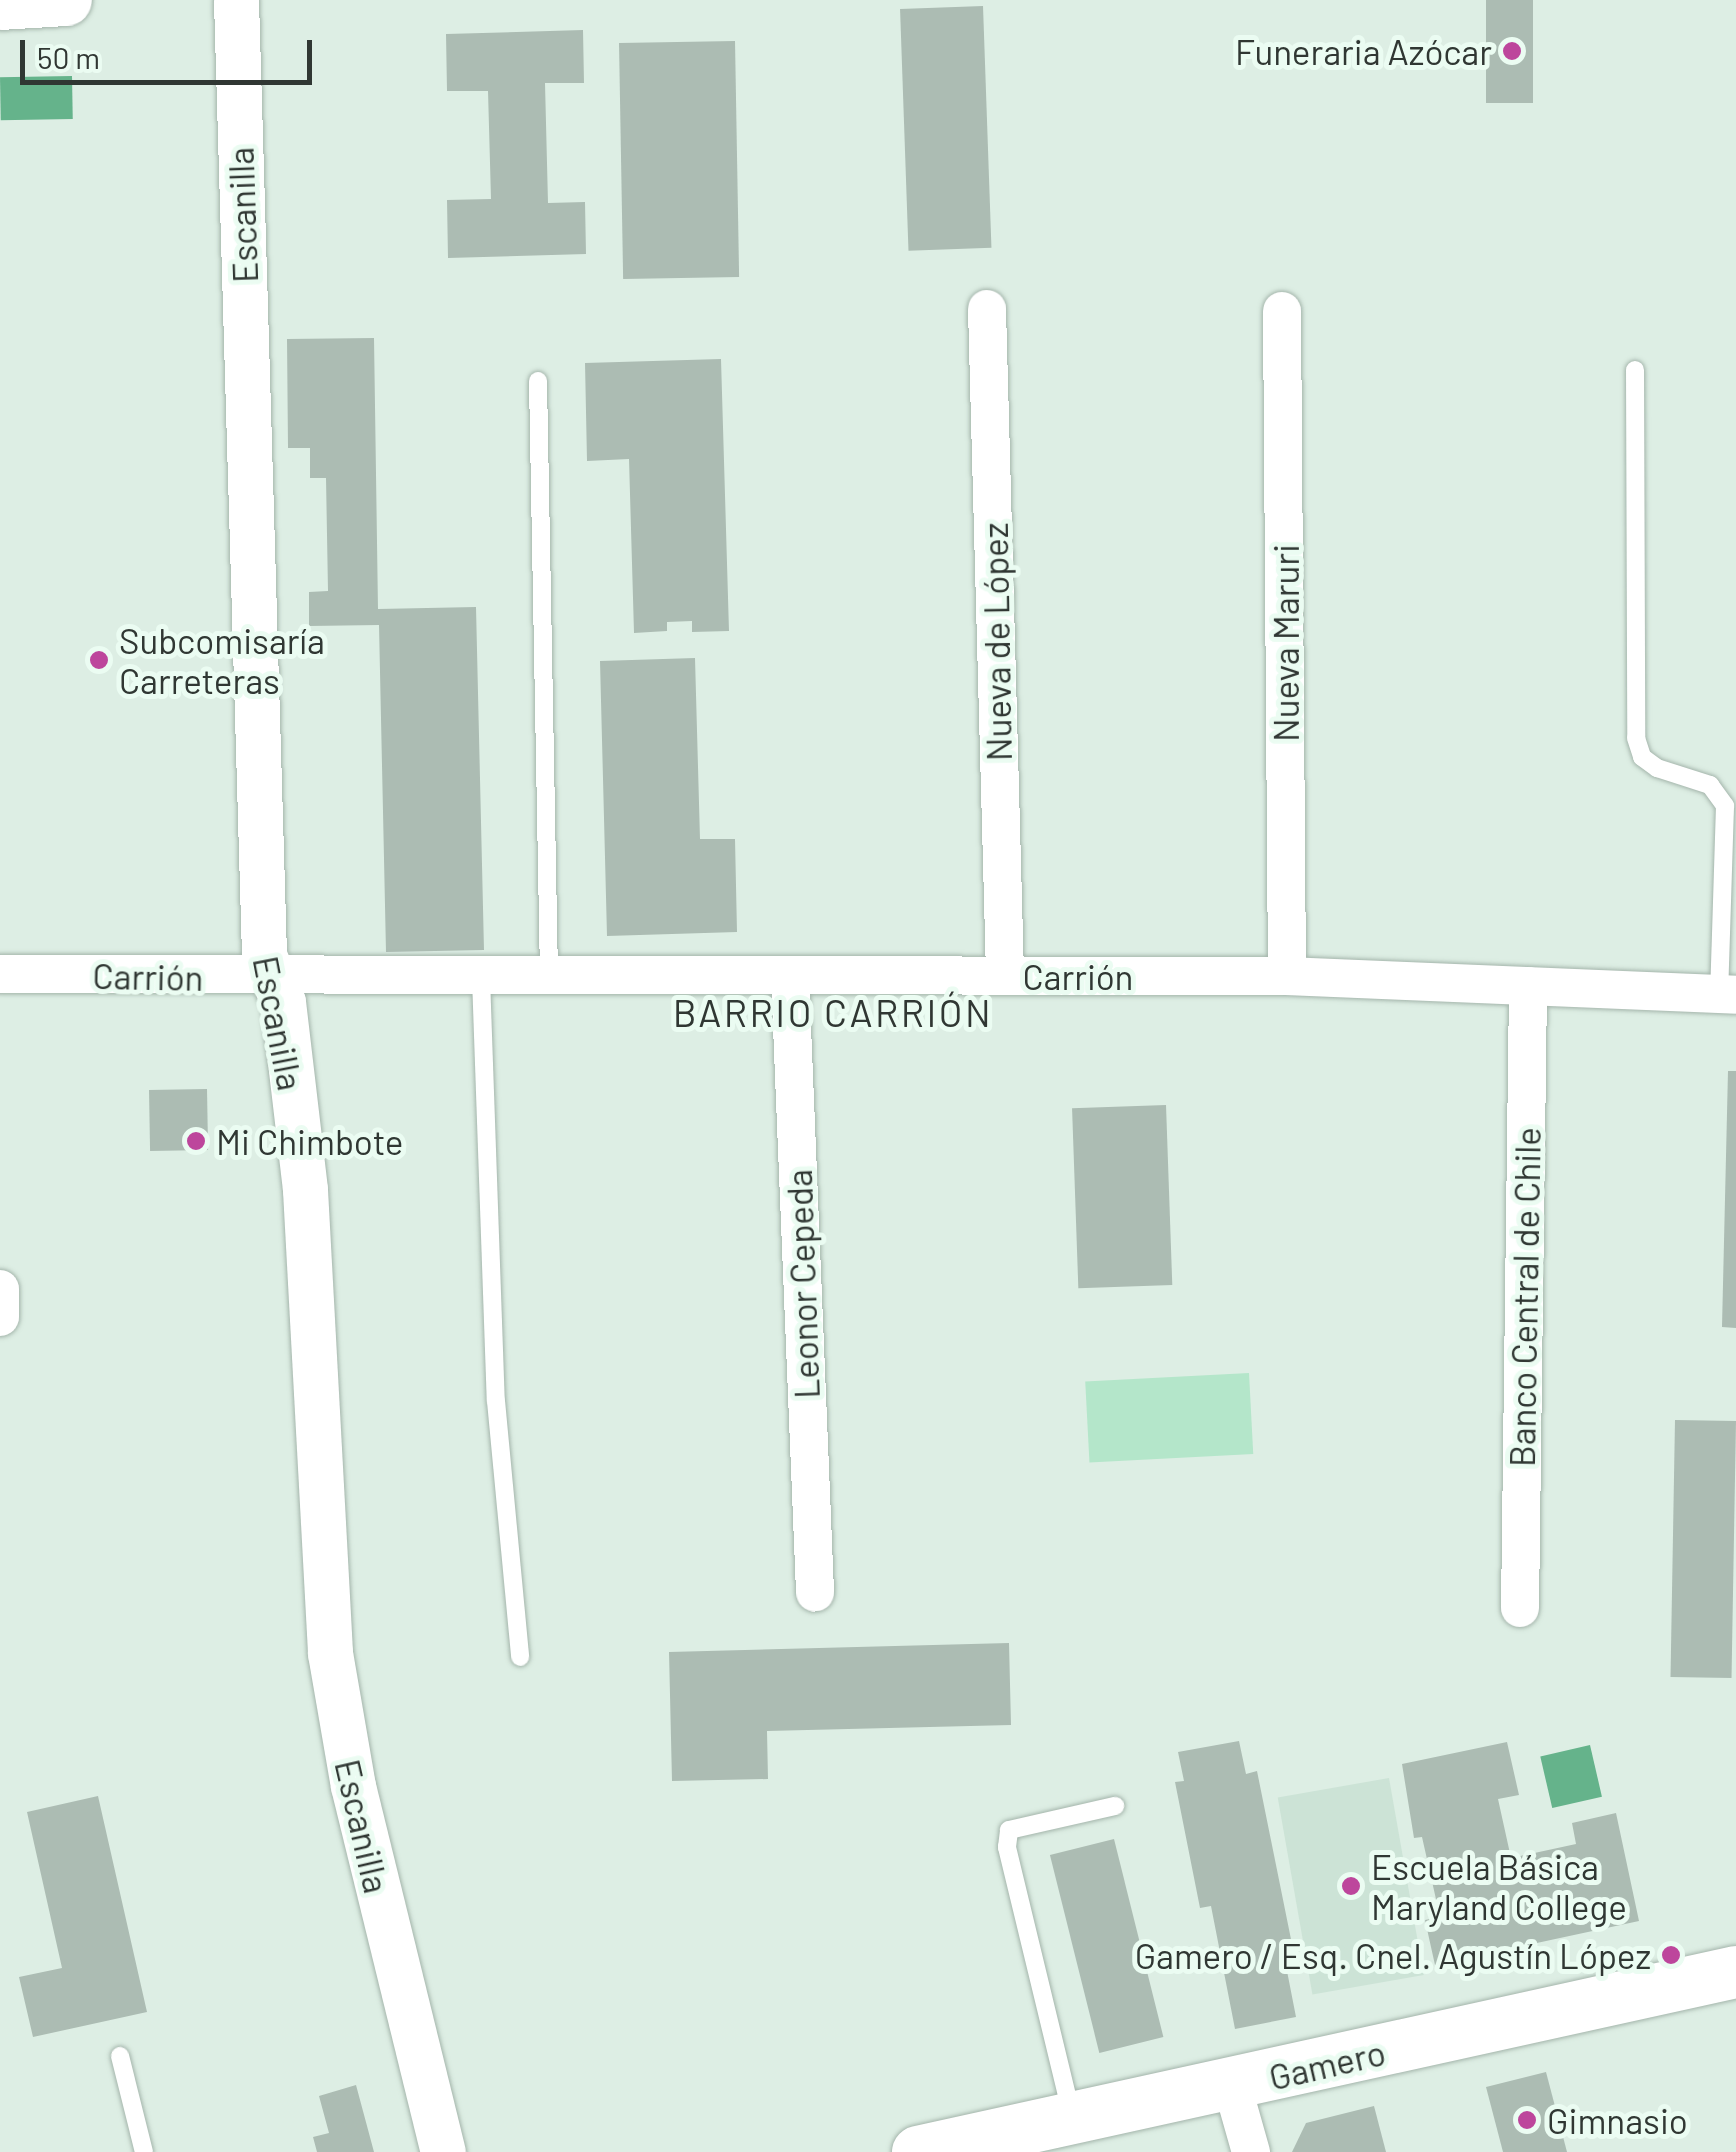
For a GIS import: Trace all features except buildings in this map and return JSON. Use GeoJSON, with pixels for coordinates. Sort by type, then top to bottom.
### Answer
{"type":"FeatureCollection","features":[{"type":"Feature","properties":{"kind":"main road"},"geometry":{"type":"LineString","coordinates":[[0,4],[66,0]]}},
{"type":"Feature","properties":{"kind":"main road","name":"Gamero"},"geometry":{"type":"LineString","coordinates":[[918,2152],[1736,1972]]}},
{"type":"Feature","properties":{"kind":"street","name":"Escanilla"},"geometry":{"type":"LineString","coordinates":[[236,0],[264,956],[283,1002],[304,1190],[334,1687],[443,2152]]}},
{"type":"Feature","properties":{"kind":"street","name":"Nueva de López"},"geometry":{"type":"LineString","coordinates":[[988,309],[1005,976]]}},
{"type":"Feature","properties":{"kind":"street","name":"Nueva Maruri"},"geometry":{"type":"LineString","coordinates":[[1282,311],[1287,976]]}},
{"type":"Feature","properties":{"kind":"street","name":"Carrión"},"geometry":{"type":"LineString","coordinates":[[0,974],[274,978],[1287,976],[1728,994]]}},
{"type":"Feature","properties":{"kind":"street","name":"Leonor Cepeda"},"geometry":{"type":"LineString","coordinates":[[790,977],[815,1592]]}},
{"type":"Feature","properties":{"kind":"street","name":"Banco Central de Chile"},"geometry":{"type":"LineString","coordinates":[[1520,1608],[1528,986]]}},
{"type":"Feature","properties":{"kind":"street"},"geometry":{"type":"LineString","coordinates":[[0,1289],[0,1317]]}},
{"type":"Feature","properties":{"kind":"street"},"geometry":{"type":"LineString","coordinates":[[1232,2085],[1251,2152]]}},
{"type":"Feature","properties":{"kind":"lane"},"geometry":{"type":"LineString","coordinates":[[1635,370],[1636,738],[1642,756],[1657,768],[1710,785],[1724,806],[1728,994]]}},
{"type":"Feature","properties":{"kind":"lane"},"geometry":{"type":"LineString","coordinates":[[538,381],[549,978]]}},
{"type":"Feature","properties":{"kind":"lane"},"geometry":{"type":"LineString","coordinates":[[481,978],[496,1401],[520,1656]]}},
{"type":"Feature","properties":{"kind":"lane"},"geometry":{"type":"LineString","coordinates":[[1072,2119],[1008,1848],[1009,1830],[1116,1806]]}},
{"type":"Feature","properties":{"kind":"lane"},"geometry":{"type":"LineString","coordinates":[[120,2056],[144,2152]]}},
{"type":"Feature","properties":{"kind":"shaded area"},"geometry":{"type":"Polygon","coordinates":[[[72,76],[73,119],[1,120],[0,77],[72,76]]]}},
{"type":"Feature","properties":{"kind":"shaded area"},"geometry":{"type":"Polygon","coordinates":[[[1249,1373],[1253,1454],[1089,1462],[1085,1382],[1249,1373]]]}},
{"type":"Feature","properties":{"kind":"shaded area"},"geometry":{"type":"Polygon","coordinates":[[[1590,1745],[1602,1797],[1552,1808],[1540,1756],[1590,1745]]]}},
{"type":"Feature","properties":{"kind":"shaded area","name":"Escuela Básica Maryland College"},"geometry":{"type":"Polygon","coordinates":[[[1389,1778],[1424,1975],[1312,1995],[1278,1798],[1389,1778]]]}},
{"type":"Feature","properties":{"kind":"place","name":"Funeraria Azócar"},"geometry":{"type":"Point","coordinates":[1512,51]}},
{"type":"Feature","properties":{"kind":"place","name":"Subcomisaría Carreteras"},"geometry":{"type":"Point","coordinates":[99,660]}},
{"type":"Feature","properties":{"kind":"place","name":"Mi Chimbote"},"geometry":{"type":"Point","coordinates":[196,1141]}},
{"type":"Feature","properties":{"kind":"place","name":"Escuela Básica Maryland College"},"geometry":{"type":"Point","coordinates":[1351,1886]}},
{"type":"Feature","properties":{"kind":"place","name":"Gamero / Esq. Cnel. Agustín López"},"geometry":{"type":"Point","coordinates":[1671,1955]}},
{"type":"Feature","properties":{"kind":"place","name":"Gimnasio"},"geometry":{"type":"Point","coordinates":[1527,2120]}},
{"type":"Feature","properties":{"kind":"district","name":"BARRIO CARRIÓN"},"geometry":{"type":"Point","coordinates":[833,1013]}}]}
